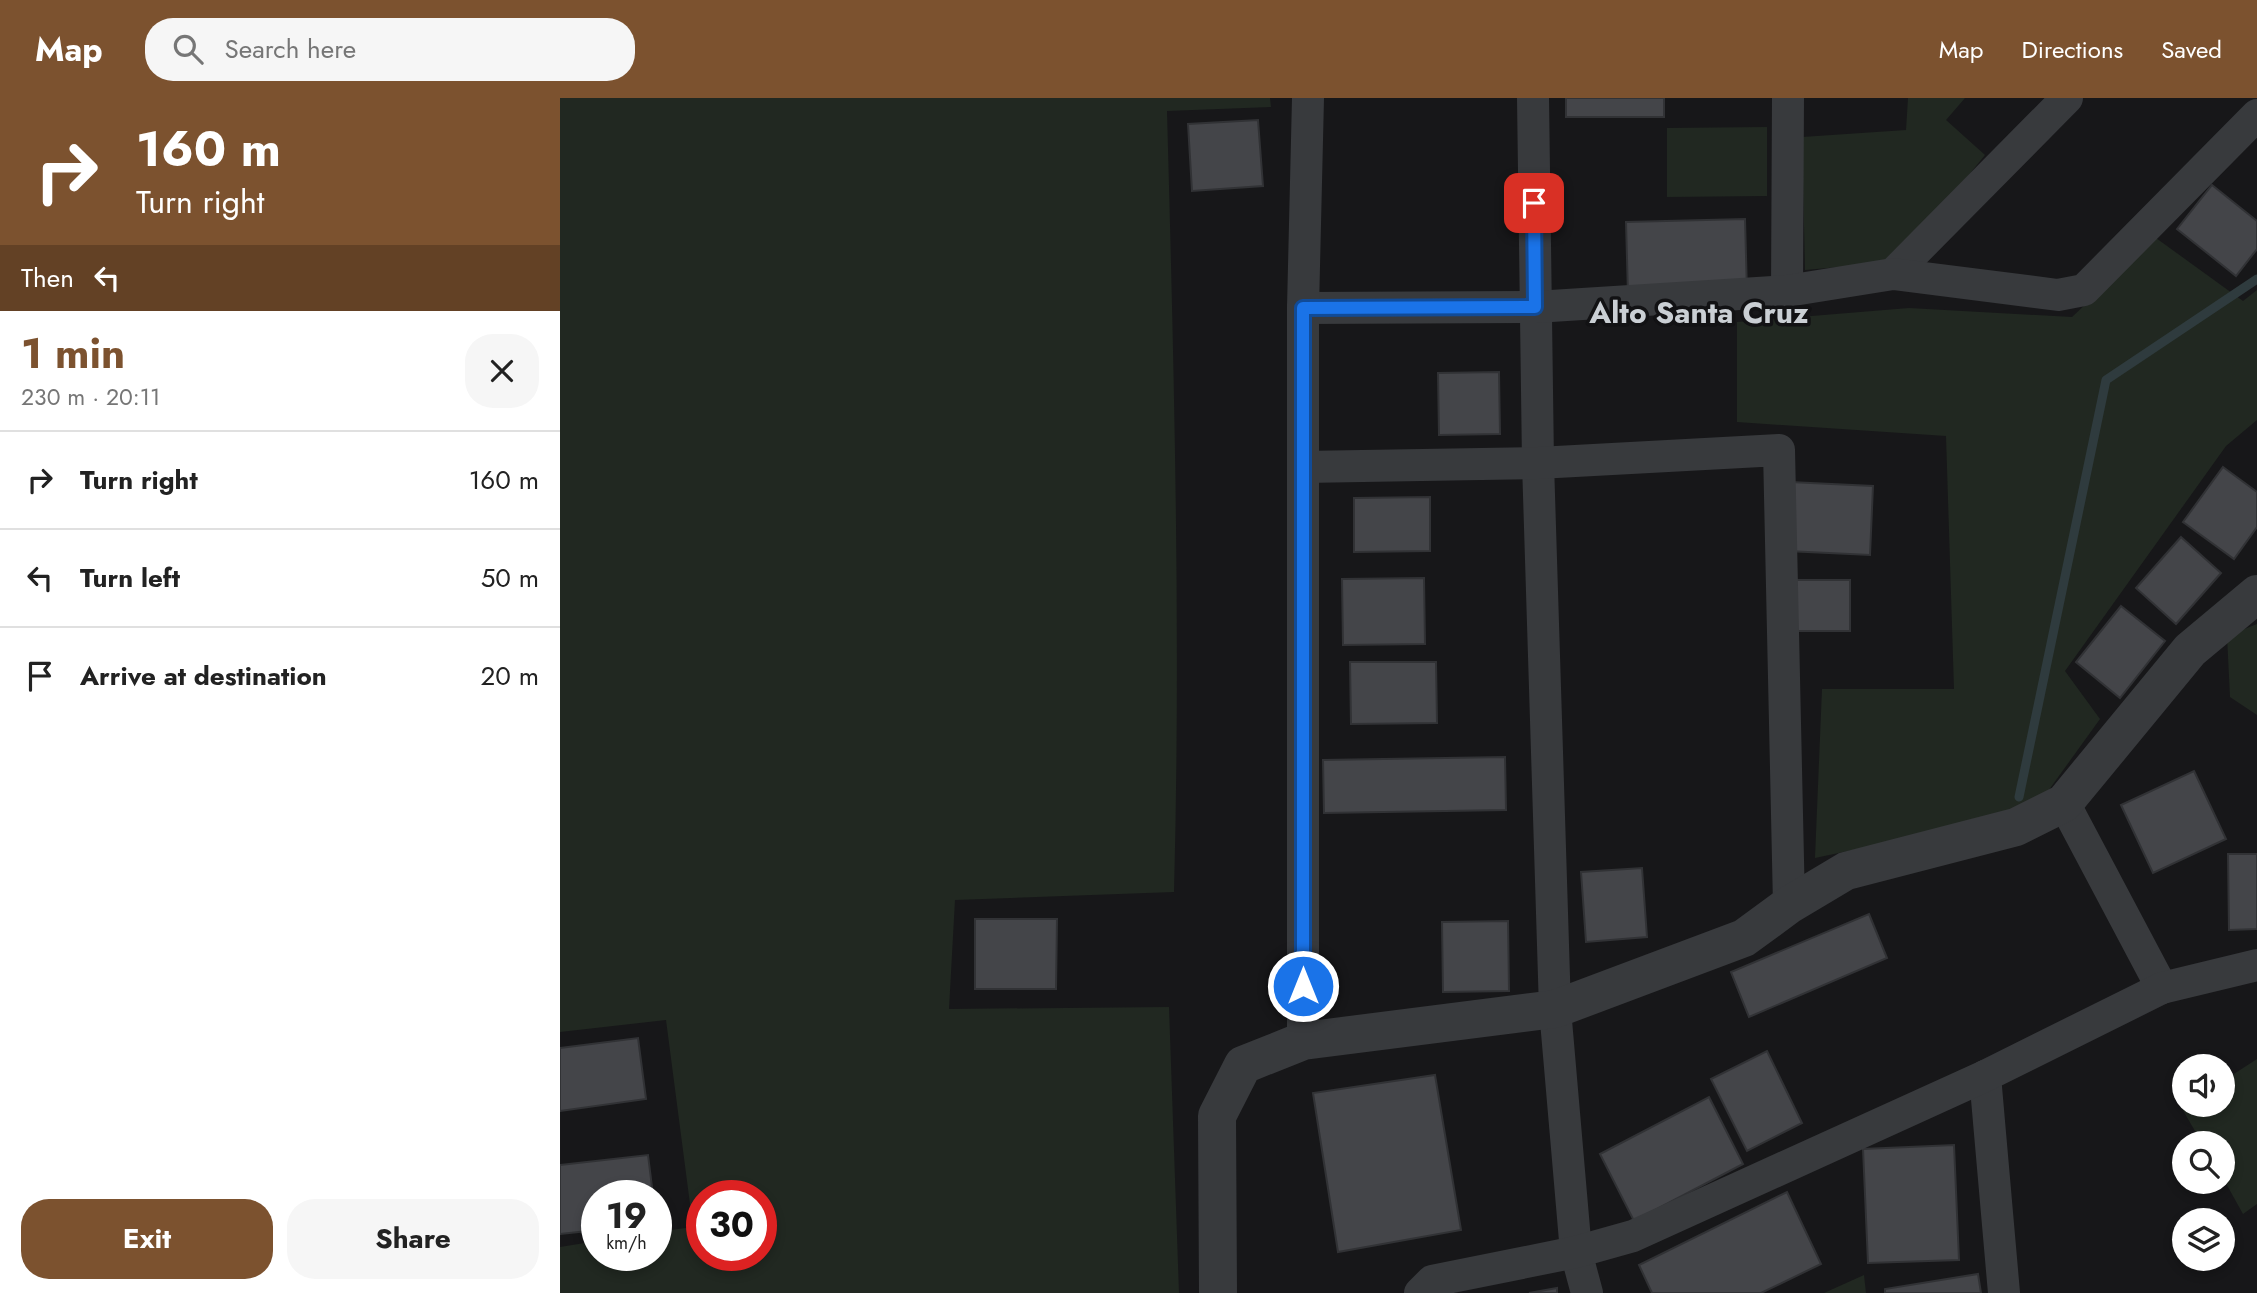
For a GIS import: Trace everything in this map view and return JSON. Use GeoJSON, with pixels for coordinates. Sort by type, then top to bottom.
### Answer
{"type":"FeatureCollection","features":[{"type":"Feature","properties":{"kind":"street"},"geometry":{"type":"LineString","coordinates":[[1303,1041],[1303,308],[1308,98]]}},
{"type":"Feature","properties":{"kind":"street"},"geometry":{"type":"LineString","coordinates":[[1533,98],[1538,463],[1555,1009],[1576,1252],[1587,1293]]}},
{"type":"Feature","properties":{"kind":"street"},"geometry":{"type":"LineString","coordinates":[[1787,291],[1788,98]]}},
{"type":"Feature","properties":{"kind":"street"},"geometry":{"type":"LineString","coordinates":[[1893,274],[2067,98]]}},
{"type":"Feature","properties":{"kind":"street"},"geometry":{"type":"LineString","coordinates":[[1303,308],[1535,307],[1787,291],[1893,274],[2058,295],[2084,290],[2257,115]]}},
{"type":"Feature","properties":{"kind":"street"},"geometry":{"type":"LineString","coordinates":[[1303,467],[1538,463],[1779,450],[1788,905]]}},
{"type":"Feature","properties":{"kind":"street"},"geometry":{"type":"LineString","coordinates":[[1218,1293],[1217,1116],[1243,1065],[1303,1041],[1555,1009],[1744,938],[1788,905],[1846,871],[2016,827],[2064,803],[2190,650],[2257,594]]}},
{"type":"Feature","properties":{"kind":"street"},"geometry":{"type":"LineString","coordinates":[[2064,803],[2162,988]]}},
{"type":"Feature","properties":{"kind":"street"},"geometry":{"type":"LineString","coordinates":[[1420,1293],[1432,1281],[1576,1252],[1633,1236],[1985,1076],[2162,988],[2257,965]]}},
{"type":"Feature","properties":{"kind":"street"},"geometry":{"type":"LineString","coordinates":[[1985,1076],[2004,1293]]}},
{"type":"Feature","properties":{"kind":"shaded area"},"geometry":{"type":"Polygon","coordinates":[[[560,98],[1270,98],[1271,107],[1167,111],[1177,599],[1174,892],[955,900],[949,1009],[1169,1007],[1179,1293],[560,1293],[560,1247],[581,1244],[581,1271],[672,1271],[672,1230],[686,1228],[686,1271],[777,1271],[777,1180],[687,1180],[666,1020],[560,1032],[560,98]]]}},
{"type":"Feature","properties":{"kind":"shaded area"},"geometry":{"type":"Polygon","coordinates":[[[1908,98],[1965,98],[1946,120],[1985,155],[1898,262],[1805,270],[1802,137],[1906,130],[1908,98]]]}},
{"type":"Feature","properties":{"kind":"shaded area"},"geometry":{"type":"Polygon","coordinates":[[[1767,127],[1767,196],[1667,197],[1667,128],[1767,127]]]}},
{"type":"Feature","properties":{"kind":"shaded area"},"geometry":{"type":"Polygon","coordinates":[[[2156,238],[2243,301],[2257,290],[2257,420],[2226,446],[2065,671],[2100,719],[2033,812],[1815,858],[1822,689],[1954,689],[1946,436],[1737,422],[1737,322],[1909,308],[2072,317],[2156,238]]]}},
{"type":"Feature","properties":{"kind":"shaded area"},"geometry":{"type":"Polygon","coordinates":[[[2257,624],[2257,715],[2230,697],[2227,636],[2257,624]]]}},
{"type":"Feature","properties":{"kind":"shaded area"},"geometry":{"type":"Polygon","coordinates":[[[2257,1059],[2257,1204],[2243,1214],[2232,1194],[2235,1194],[2235,1131],[2195,1131],[2187,1117],[2235,1117],[2235,1073],[2257,1059]]]}},
{"type":"Feature","properties":{"kind":"shaded area"},"geometry":{"type":"Polygon","coordinates":[[[1864,1275],[1866,1293],[1824,1293],[1864,1275]]]}},
{"type":"Feature","properties":{"kind":"building"},"geometry":{"type":"Polygon","coordinates":[[[1566,98],[1664,98],[1664,117],[1566,117],[1566,98]]]}},
{"type":"Feature","properties":{"kind":"building"},"geometry":{"type":"Polygon","coordinates":[[[1258,120],[1263,186],[1192,191],[1188,124],[1258,120]]]}},
{"type":"Feature","properties":{"kind":"building"},"geometry":{"type":"Polygon","coordinates":[[[2212,185],[2257,221],[2257,249],[2236,276],[2177,229],[2212,185]]]}},
{"type":"Feature","properties":{"kind":"building"},"geometry":{"type":"Polygon","coordinates":[[[1745,219],[1747,292],[1628,295],[1626,222],[1745,219]]]}},
{"type":"Feature","properties":{"kind":"building"},"geometry":{"type":"Polygon","coordinates":[[[1499,372],[1500,434],[1439,435],[1438,373],[1499,372]]]}},
{"type":"Feature","properties":{"kind":"building"},"geometry":{"type":"Polygon","coordinates":[[[2223,467],[2257,492],[2257,527],[2234,559],[2183,522],[2223,467]]]}},
{"type":"Feature","properties":{"kind":"building"},"geometry":{"type":"Polygon","coordinates":[[[1790,482],[1873,486],[1870,555],[1787,551],[1790,482]]]}},
{"type":"Feature","properties":{"kind":"building"},"geometry":{"type":"Polygon","coordinates":[[[1430,497],[1430,551],[1354,552],[1354,498],[1430,497]]]}},
{"type":"Feature","properties":{"kind":"building"},"geometry":{"type":"Polygon","coordinates":[[[2181,537],[2221,573],[2176,624],[2136,588],[2181,537]]]}},
{"type":"Feature","properties":{"kind":"building"},"geometry":{"type":"Polygon","coordinates":[[[1424,578],[1425,644],[1343,645],[1342,579],[1424,578]]]}},
{"type":"Feature","properties":{"kind":"building"},"geometry":{"type":"Polygon","coordinates":[[[1787,580],[1850,580],[1850,631],[1788,631],[1787,580]]]}},
{"type":"Feature","properties":{"kind":"building"},"geometry":{"type":"Polygon","coordinates":[[[2121,606],[2165,641],[2120,698],[2076,662],[2121,606]]]}},
{"type":"Feature","properties":{"kind":"building"},"geometry":{"type":"Polygon","coordinates":[[[1350,662],[1436,662],[1437,723],[1351,724],[1350,662]]]}},
{"type":"Feature","properties":{"kind":"building"},"geometry":{"type":"Polygon","coordinates":[[[1505,757],[1506,810],[1324,813],[1323,760],[1505,757]]]}},
{"type":"Feature","properties":{"kind":"building"},"geometry":{"type":"Polygon","coordinates":[[[2194,771],[2226,839],[2153,873],[2121,805],[2194,771]]]}},
{"type":"Feature","properties":{"kind":"building"},"geometry":{"type":"Polygon","coordinates":[[[2228,854],[2257,854],[2257,929],[2229,930],[2228,854]]]}},
{"type":"Feature","properties":{"kind":"building"},"geometry":{"type":"Polygon","coordinates":[[[1642,868],[1647,937],[1586,942],[1581,872],[1642,868]]]}},
{"type":"Feature","properties":{"kind":"building"},"geometry":{"type":"Polygon","coordinates":[[[1869,914],[1887,958],[1749,1017],[1731,972],[1869,914]]]}},
{"type":"Feature","properties":{"kind":"building"},"geometry":{"type":"Polygon","coordinates":[[[975,919],[1057,919],[1056,989],[975,989],[975,919]]]}},
{"type":"Feature","properties":{"kind":"building"},"geometry":{"type":"Polygon","coordinates":[[[1508,921],[1509,991],[1443,992],[1442,922],[1508,921]]]}},
{"type":"Feature","properties":{"kind":"building"},"geometry":{"type":"Polygon","coordinates":[[[638,1038],[646,1099],[560,1111],[560,1048],[638,1038]]]}},
{"type":"Feature","properties":{"kind":"building"},"geometry":{"type":"Polygon","coordinates":[[[1767,1051],[1802,1123],[1747,1151],[1711,1079],[1767,1051]]]}},
{"type":"Feature","properties":{"kind":"building"},"geometry":{"type":"Polygon","coordinates":[[[1435,1075],[1461,1230],[1338,1252],[1313,1093],[1435,1075]]]}},
{"type":"Feature","properties":{"kind":"building"},"geometry":{"type":"Polygon","coordinates":[[[1709,1097],[1743,1164],[1634,1221],[1600,1154],[1709,1097]]]}},
{"type":"Feature","properties":{"kind":"building"},"geometry":{"type":"Polygon","coordinates":[[[1954,1145],[1959,1260],[1868,1263],[1863,1149],[1954,1145]]]}},
{"type":"Feature","properties":{"kind":"building"},"geometry":{"type":"Polygon","coordinates":[[[648,1155],[651,1180],[581,1180],[581,1232],[560,1234],[560,1165],[648,1155]]]}},
{"type":"Feature","properties":{"kind":"building"},"geometry":{"type":"Polygon","coordinates":[[[1787,1192],[1821,1264],[1761,1293],[1652,1293],[1639,1265],[1787,1192]]]}},
{"type":"Feature","properties":{"kind":"building"},"geometry":{"type":"Polygon","coordinates":[[[1978,1274],[1981,1293],[1885,1293],[1885,1289],[1978,1274]]]}},
{"type":"Feature","properties":{"kind":"building"},"geometry":{"type":"Polygon","coordinates":[[[1557,1288],[1557,1293],[1529,1293],[1557,1288]]]}},
{"type":"Feature","properties":{"kind":"waterway"},"geometry":{"type":"LineString","coordinates":[[2019,797],[2106,380],[2257,279]]}},
{"type":"Feature","properties":{"kind":"district","name":"Alto Santa Cruz"},"geometry":{"type":"Point","coordinates":[1699,312]}},
{"type":"Feature","properties":{"kind":"route"},"geometry":{"type":"LineString","coordinates":[[1303,986],[1303,308],[1535,307],[1534,203]]}}]}
